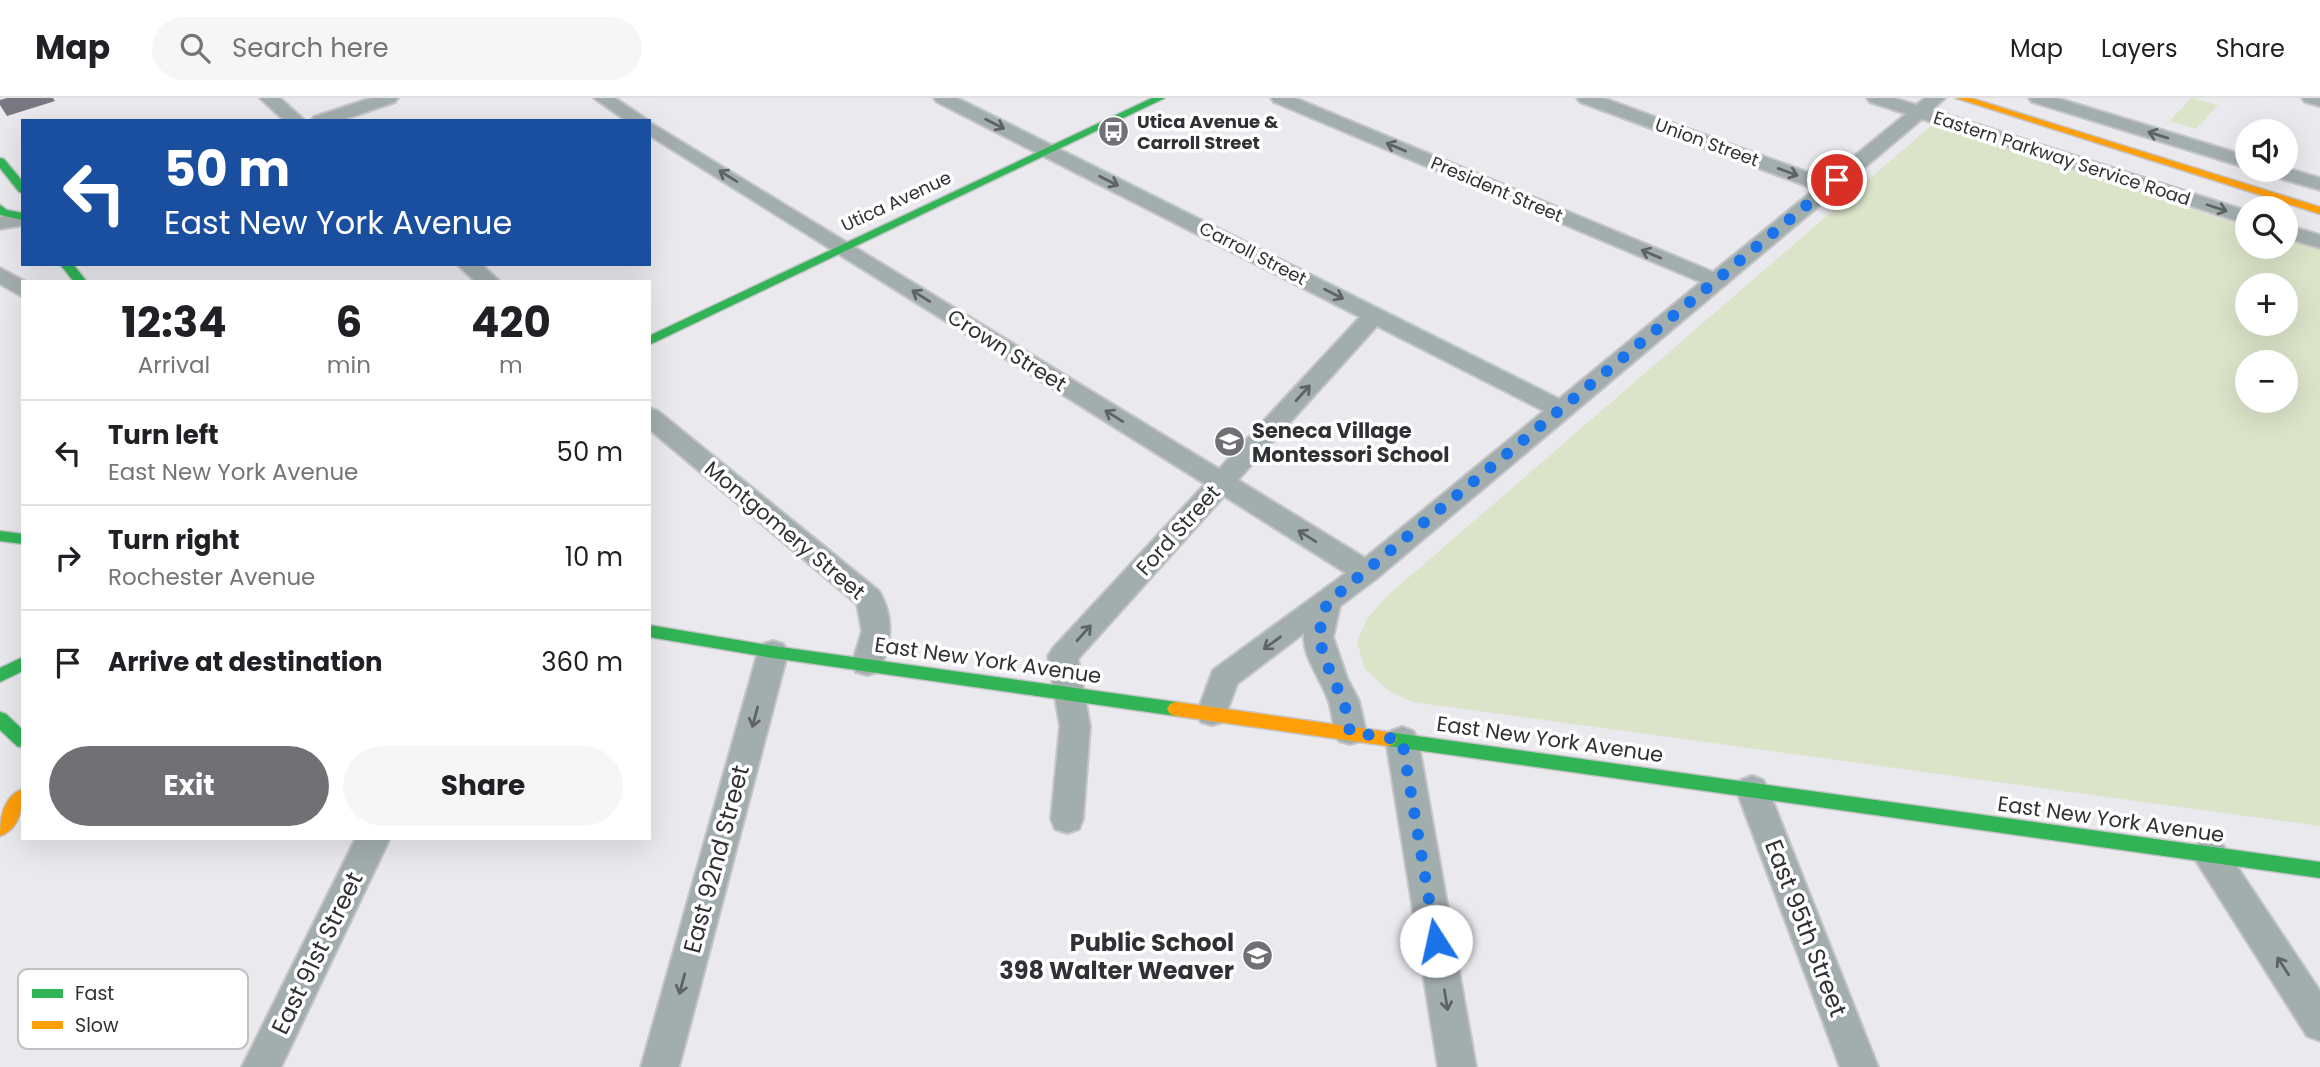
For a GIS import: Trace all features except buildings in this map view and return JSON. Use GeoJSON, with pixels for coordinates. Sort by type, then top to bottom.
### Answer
{"type":"FeatureCollection","features":[{"type":"Feature","properties":{"kind":"main road","name":"Utica Avenue"},"geometry":{"type":"LineString","coordinates":[[651,340],[1160,98]]}},
{"type":"Feature","properties":{"kind":"main road"},"geometry":{"type":"LineString","coordinates":[[1961,98],[2320,211]]}},
{"type":"Feature","properties":{"kind":"main road"},"geometry":{"type":"LineString","coordinates":[[0,161],[21,187]]}},
{"type":"Feature","properties":{"kind":"main road"},"geometry":{"type":"LineString","coordinates":[[0,208],[3,212],[21,217]]}},
{"type":"Feature","properties":{"kind":"main road"},"geometry":{"type":"LineString","coordinates":[[68,266],[79,280]]}},
{"type":"Feature","properties":{"kind":"main road"},"geometry":{"type":"LineString","coordinates":[[0,536],[21,539]]}},
{"type":"Feature","properties":{"kind":"main road","name":"East New York Avenue"},"geometry":{"type":"LineString","coordinates":[[651,631],[773,652],[2320,870]]}},
{"type":"Feature","properties":{"kind":"main road"},"geometry":{"type":"LineString","coordinates":[[0,676],[21,664]]}},
{"type":"Feature","properties":{"kind":"main road"},"geometry":{"type":"LineString","coordinates":[[0,719],[21,739]]}},
{"type":"Feature","properties":{"kind":"main road"},"geometry":{"type":"LineString","coordinates":[[0,828],[21,800]]}},
{"type":"Feature","properties":{"kind":"street"},"geometry":{"type":"LineString","coordinates":[[268,98],[294,119]]}},
{"type":"Feature","properties":{"kind":"street"},"geometry":{"type":"LineString","coordinates":[[326,119],[389,98]]}},
{"type":"Feature","properties":{"kind":"street"},"geometry":{"type":"LineString","coordinates":[[603,98],[637,119]]}},
{"type":"Feature","properties":{"kind":"street","name":"Carroll Street"},"geometry":{"type":"LineString","coordinates":[[943,98],[1562,410]]}},
{"type":"Feature","properties":{"kind":"street","name":"President Street"},"geometry":{"type":"LineString","coordinates":[[1280,98],[1714,280]]}},
{"type":"Feature","properties":{"kind":"street","name":"Union Street"},"geometry":{"type":"LineString","coordinates":[[1586,98],[1829,187]]}},
{"type":"Feature","properties":{"kind":"street","name":"Eastern Parkway Service Road"},"geometry":{"type":"LineString","coordinates":[[1877,98],[1927,105],[2235,214]]}},
{"type":"Feature","properties":{"kind":"street"},"geometry":{"type":"LineString","coordinates":[[2038,98],[2235,158]]}},
{"type":"Feature","properties":{"kind":"street"},"geometry":{"type":"LineString","coordinates":[[2311,98],[2320,101]]}},
{"type":"Feature","properties":{"kind":"street"},"geometry":{"type":"LineString","coordinates":[[1212,713],[1224,678],[1366,572],[1927,105]]}},
{"type":"Feature","properties":{"kind":"street","name":"Crown Street"},"geometry":{"type":"LineString","coordinates":[[651,128],[1366,572]]}},
{"type":"Feature","properties":{"kind":"street"},"geometry":{"type":"LineString","coordinates":[[2298,178],[2320,184]]}},
{"type":"Feature","properties":{"kind":"street"},"geometry":{"type":"LineString","coordinates":[[0,223],[21,218]]}},
{"type":"Feature","properties":{"kind":"street"},"geometry":{"type":"LineString","coordinates":[[2298,235],[2320,242]]}},
{"type":"Feature","properties":{"kind":"street"},"geometry":{"type":"LineString","coordinates":[[470,266],[487,280]]}},
{"type":"Feature","properties":{"kind":"street"},"geometry":{"type":"LineString","coordinates":[[0,274],[21,289]]}},
{"type":"Feature","properties":{"kind":"street","name":"Ford Street"},"geometry":{"type":"LineString","coordinates":[[1070,693],[1063,656],[1374,315]]}},
{"type":"Feature","properties":{"kind":"street","name":"Montgomery Street"},"geometry":{"type":"LineString","coordinates":[[651,418],[869,598],[877,617],[877,639],[867,664]]}},
{"type":"Feature","properties":{"kind":"street"},"geometry":{"type":"LineString","coordinates":[[1327,603],[1318,637],[1332,678],[1344,701],[1350,732]]}},
{"type":"Feature","properties":{"kind":"street","name":"East 92nd Street"},"geometry":{"type":"LineString","coordinates":[[660,1067],[773,652]]}},
{"type":"Feature","properties":{"kind":"street"},"geometry":{"type":"LineString","coordinates":[[1067,819],[1075,726],[1070,693]]}},
{"type":"Feature","properties":{"kind":"street"},"geometry":{"type":"LineString","coordinates":[[1402,740],[1457,1067]]}},
{"type":"Feature","properties":{"kind":"street","name":"East 95th Street"},"geometry":{"type":"LineString","coordinates":[[1752,789],[1859,1067]]}},
{"type":"Feature","properties":{"kind":"street","name":"East 91st Street"},"geometry":{"type":"LineString","coordinates":[[261,1067],[372,840]]}},
{"type":"Feature","properties":{"kind":"street"},"geometry":{"type":"LineString","coordinates":[[2210,854],[2320,1023]]}},
{"type":"Feature","properties":{"kind":"green space"},"geometry":{"type":"Polygon","coordinates":[[[2191,98],[2218,105],[2196,129],[2170,121],[2191,98]]]}},
{"type":"Feature","properties":{"kind":"green space"},"geometry":{"type":"Polygon","coordinates":[[[1933,124],[2235,223],[2235,259],[2298,259],[2298,243],[2320,250],[2320,826],[1412,702],[1389,691],[1365,669],[1357,642],[1367,619],[1386,597],[1933,124]]]}},
{"type":"Feature","properties":{"kind":"traffic: fast"},"geometry":{"type":"LineString","coordinates":[[651,340],[1160,98]]}},
{"type":"Feature","properties":{"kind":"traffic: fast"},"geometry":{"type":"LineString","coordinates":[[0,161],[21,187]]}},
{"type":"Feature","properties":{"kind":"traffic: fast"},"geometry":{"type":"LineString","coordinates":[[0,208],[3,212],[21,216]]}},
{"type":"Feature","properties":{"kind":"traffic: fast"},"geometry":{"type":"LineString","coordinates":[[68,266],[79,280]]}},
{"type":"Feature","properties":{"kind":"traffic: fast"},"geometry":{"type":"LineString","coordinates":[[0,536],[21,539]]}},
{"type":"Feature","properties":{"kind":"traffic: fast"},"geometry":{"type":"LineString","coordinates":[[651,631],[773,652],[1176,709]]}},
{"type":"Feature","properties":{"kind":"traffic: fast"},"geometry":{"type":"LineString","coordinates":[[0,676],[21,664]]}},
{"type":"Feature","properties":{"kind":"traffic: fast"},"geometry":{"type":"LineString","coordinates":[[0,719],[21,739]]}},
{"type":"Feature","properties":{"kind":"traffic: fast"},"geometry":{"type":"LineString","coordinates":[[1388,739],[2320,870]]}},
{"type":"Feature","properties":{"kind":"traffic: slow"},"geometry":{"type":"LineString","coordinates":[[1961,98],[2320,211]]}},
{"type":"Feature","properties":{"kind":"traffic: slow"},"geometry":{"type":"LineString","coordinates":[[1176,709],[1388,739]]}},
{"type":"Feature","properties":{"kind":"traffic: slow"},"geometry":{"type":"LineString","coordinates":[[0,828],[21,800]]}},
{"type":"Feature","properties":{"kind":"place","name":"Utica Avenue & Carroll Street"},"geometry":{"type":"Point","coordinates":[1114,131]}},
{"type":"Feature","properties":{"kind":"place","name":"Seneca Village Montessori School"},"geometry":{"type":"Point","coordinates":[1229,442]}},
{"type":"Feature","properties":{"kind":"place","name":"Public School 398 Walter Weaver"},"geometry":{"type":"Point","coordinates":[1257,956]}},
{"type":"Feature","properties":{"kind":"route"},"geometry":{"type":"LineString","coordinates":[[1436,941],[1402,740],[1350,732],[1344,701],[1332,678],[1318,637],[1327,603],[1837,180]]}}]}
